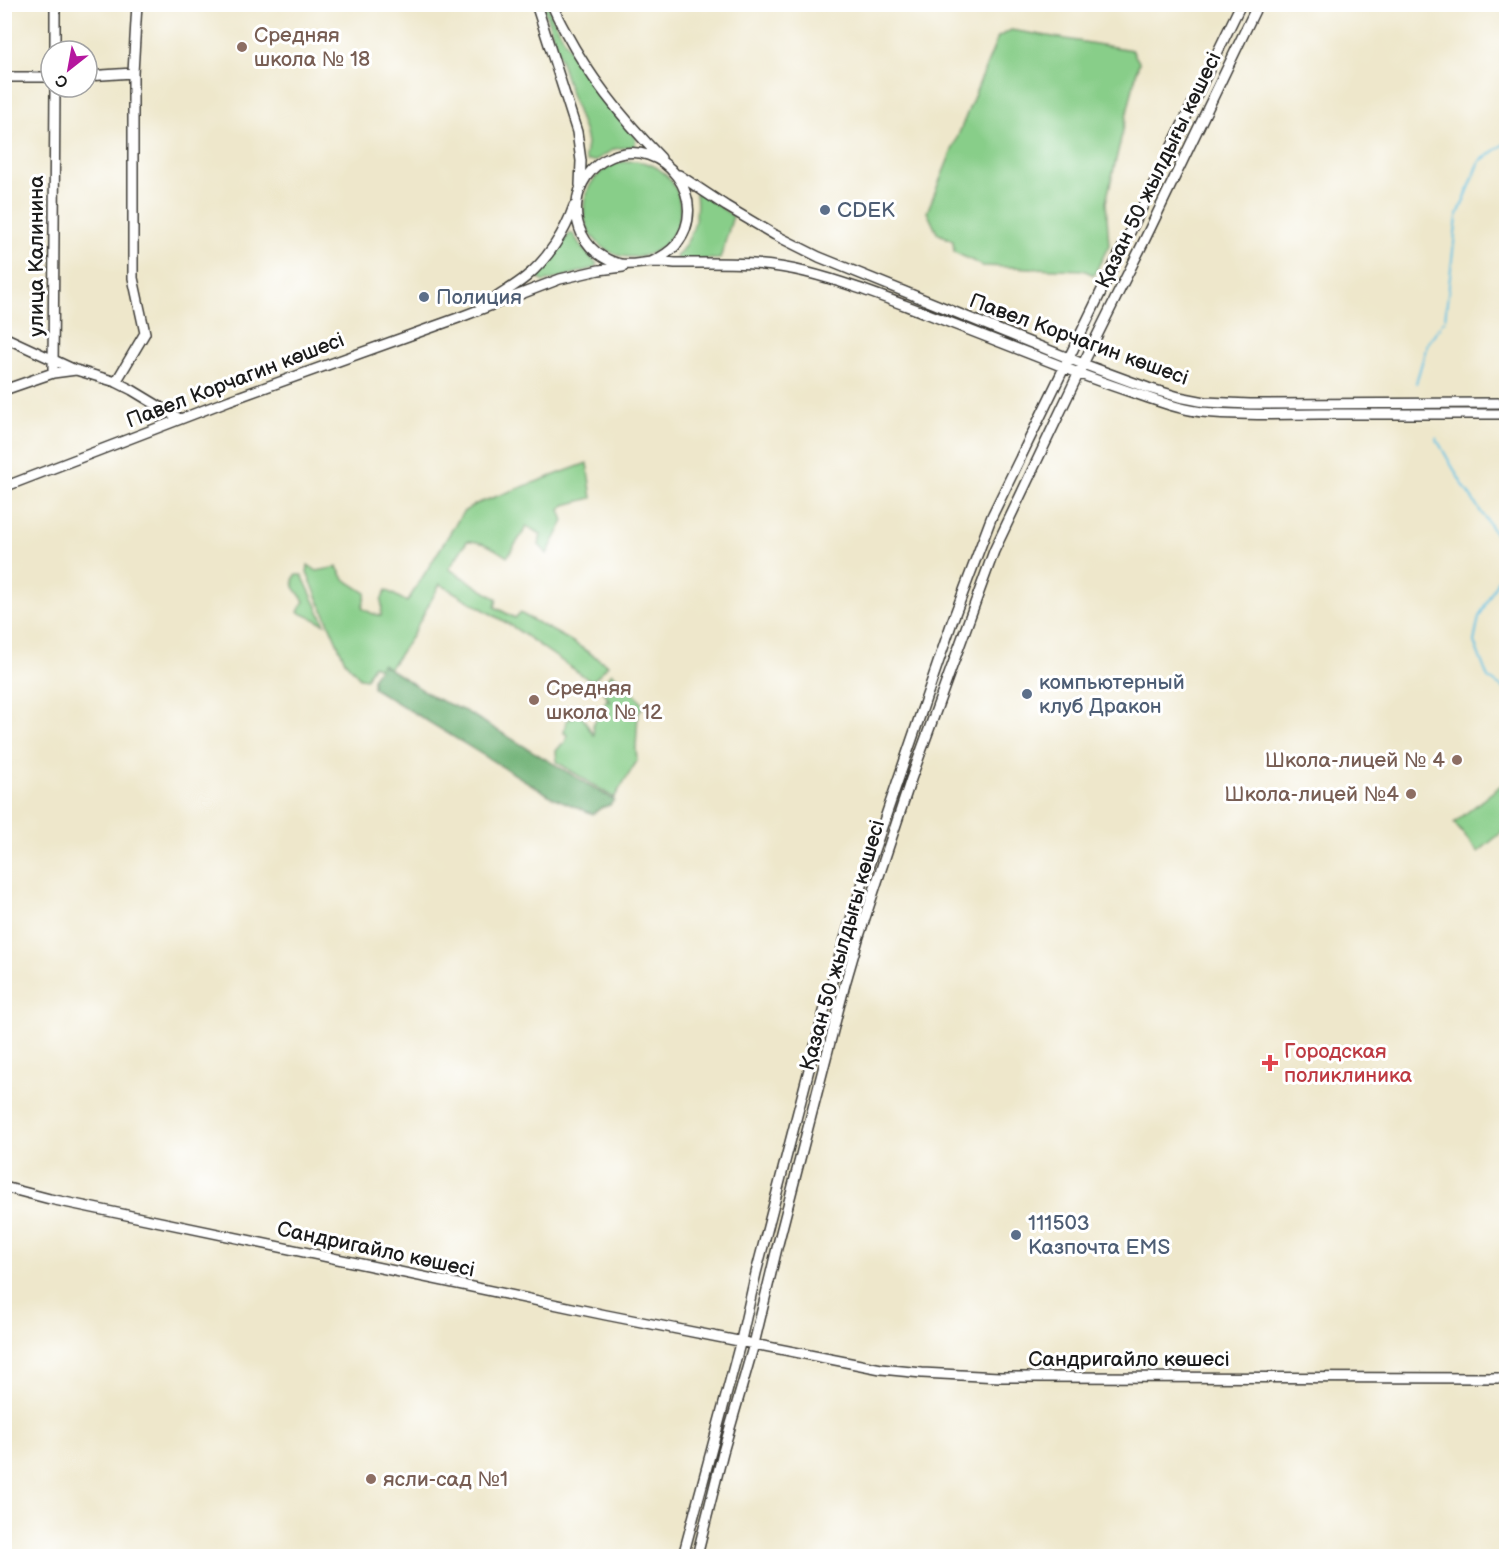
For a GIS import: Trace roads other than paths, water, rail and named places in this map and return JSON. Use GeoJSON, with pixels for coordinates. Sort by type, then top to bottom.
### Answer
{"type":"FeatureCollection","features":[{"type":"Feature","properties":{"kind":"street"},"geometry":{"type":"LineString","coordinates":[[55,4],[55,39]]}},
{"type":"Feature","properties":{"kind":"street"},"geometry":{"type":"LineString","coordinates":[[116,382],[145,333],[133,278],[133,73],[137,4]]}},
{"type":"Feature","properties":{"kind":"street"},"geometry":{"type":"LineString","coordinates":[[536,4],[577,132],[580,187]]}},
{"type":"Feature","properties":{"kind":"street"},"geometry":{"type":"LineString","coordinates":[[552,4],[588,71],[631,127],[670,168],[683,184],[688,199],[688,215],[684,231],[665,255],[651,262],[630,266],[615,263],[600,256],[588,245],[580,231],[576,216],[576,200],[587,174],[598,164],[625,153],[640,153],[654,157],[670,168]]}},
{"type":"Feature","properties":{"kind":"street"},"geometry":{"type":"LineString","coordinates":[[1243,4],[1256,7]]}},
{"type":"Feature","properties":{"kind":"street","name":"Қазан 50 жылдығы көшесі"},"geometry":{"type":"LineString","coordinates":[[683,1557],[741,1341],[756,1273],[832,981],[855,906],[952,622],[992,516],[1243,4]]}},
{"type":"Feature","properties":{"kind":"street","name":"Қазан 50 жылдығы көшесі"},"geometry":{"type":"LineString","coordinates":[[697,1557],[723,1452],[754,1344],[845,984],[911,779],[994,551],[1256,7]]}},
{"type":"Feature","properties":{"kind":"street"},"geometry":{"type":"LineString","coordinates":[[99,75],[133,73]]}},
{"type":"Feature","properties":{"kind":"street"},"geometry":{"type":"LineString","coordinates":[[4,77],[39,77]]}},
{"type":"Feature","properties":{"kind":"street","name":"улица Калинина"},"geometry":{"type":"LineString","coordinates":[[53,373],[55,99]]}},
{"type":"Feature","properties":{"kind":"street"},"geometry":{"type":"LineString","coordinates":[[1174,143],[1188,149]]}},
{"type":"Feature","properties":{"kind":"street","name":"Павел Корчагин көшесі"},"geometry":{"type":"LineString","coordinates":[[670,168],[736,212],[819,257],[1070,358],[1173,406],[1202,412],[1250,414],[1506,414]]}},
{"type":"Feature","properties":{"kind":"street","name":"Павел Корчагин көшесі"},"geometry":{"type":"LineString","coordinates":[[479,310],[527,276],[543,261],[556,243],[572,213],[576,200]]}},
{"type":"Feature","properties":{"kind":"street","name":"Павел Корчагин көшесі"},"geometry":{"type":"LineString","coordinates":[[651,262],[738,263],[777,266],[805,272],[884,297],[1078,374],[1146,392],[1205,402],[1250,404],[1506,403]]}},
{"type":"Feature","properties":{"kind":"street","name":"Павел Корчагин көшесі"},"geometry":{"type":"LineString","coordinates":[[4,487],[180,419],[560,279],[630,266]]}},
{"type":"Feature","properties":{"kind":"street"},"geometry":{"type":"LineString","coordinates":[[1007,345],[1011,335]]}},
{"type":"Feature","properties":{"kind":"street"},"geometry":{"type":"LineString","coordinates":[[4,338],[76,370],[116,382],[180,419]]}},
{"type":"Feature","properties":{"kind":"street"},"geometry":{"type":"LineString","coordinates":[[4,390],[53,373],[76,370]]}},
{"type":"Feature","properties":{"kind":"street"},"geometry":{"type":"LineString","coordinates":[[952,622],[966,627]]}},
{"type":"Feature","properties":{"kind":"street"},"geometry":{"type":"LineString","coordinates":[[819,1030],[833,1034]]}},
{"type":"Feature","properties":{"kind":"street","name":"Сандригайло көшесі"},"geometry":{"type":"LineString","coordinates":[[4,1187],[50,1199],[571,1308],[881,1369],[992,1377],[1506,1378]]}},
{"type":"Feature","properties":{"kind":"street"},"geometry":{"type":"LineString","coordinates":[[756,1273],[770,1277]]}},
{"type":"Feature","properties":{"kind":"street"},"geometry":{"type":"LineString","coordinates":[[711,1449],[723,1452]]}},
{"type":"Feature","properties":{"kind":"waterway"},"geometry":{"type":"LineString","coordinates":[[1416,383],[1427,345],[1445,319],[1457,217],[1480,161],[1506,143]]}},
{"type":"Feature","properties":{"kind":"waterway"},"geometry":{"type":"LineString","coordinates":[[1436,438],[1461,482],[1499,539],[1503,570],[1479,617],[1474,642],[1488,678],[1506,690]]}},
{"type":"Feature","properties":{"kind":"place","name":"Средняя школа № 18"},"geometry":{"type":"Point","coordinates":[242,47]}},
{"type":"Feature","properties":{"kind":"place","name":"CDEK"},"geometry":{"type":"Point","coordinates":[825,210]}},
{"type":"Feature","properties":{"kind":"place","name":"Полиция"},"geometry":{"type":"Point","coordinates":[424,297]}},
{"type":"Feature","properties":{"kind":"place","name":"компьютерный клуб Дракон"},"geometry":{"type":"Point","coordinates":[1027,694]}},
{"type":"Feature","properties":{"kind":"place","name":"Средняя школа № 12"},"geometry":{"type":"Point","coordinates":[534,700]}},
{"type":"Feature","properties":{"kind":"place","name":"Школа-лицей № 4"},"geometry":{"type":"Point","coordinates":[1457,760]}},
{"type":"Feature","properties":{"kind":"place","name":"Школа-лицей №4"},"geometry":{"type":"Point","coordinates":[1411,794]}},
{"type":"Feature","properties":{"kind":"place","name":"Городская поликлиника"},"geometry":{"type":"Point","coordinates":[1270,1063]}},
{"type":"Feature","properties":{"kind":"place","name":"111503 Казпочта EMS"},"geometry":{"type":"Point","coordinates":[1016,1235]}},
{"type":"Feature","properties":{"kind":"place","name":"ясли-сад №1"},"geometry":{"type":"Point","coordinates":[371,1479]}}]}
